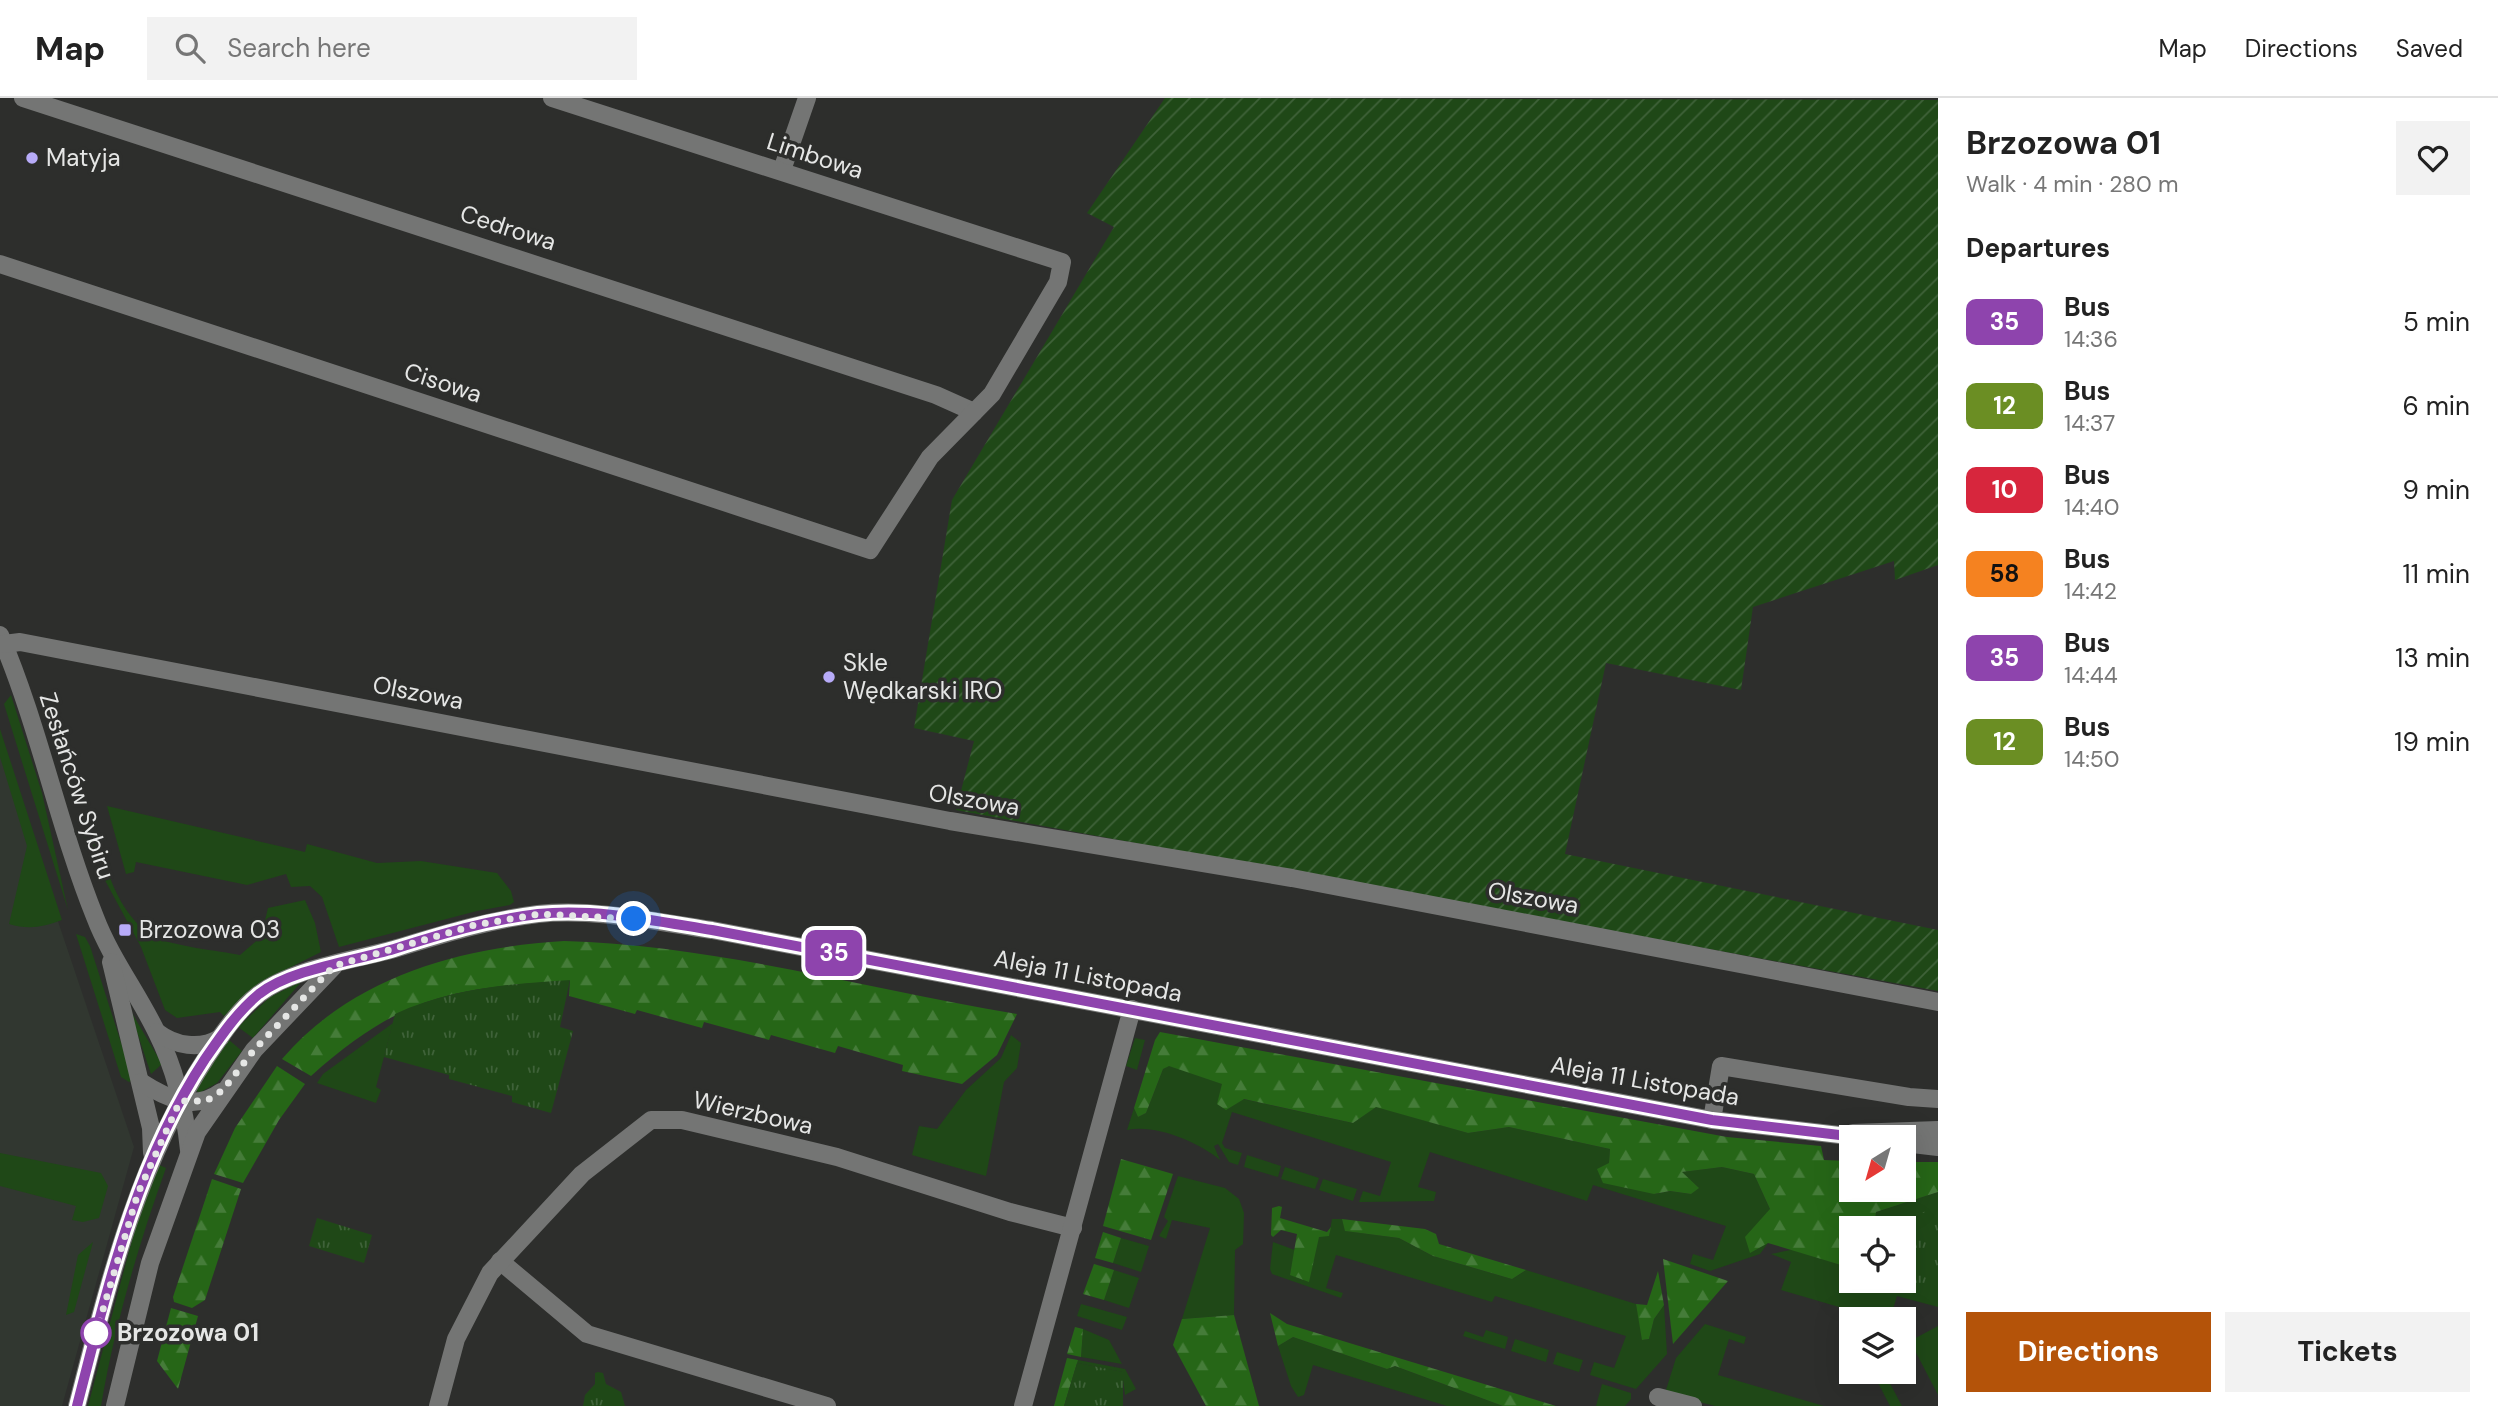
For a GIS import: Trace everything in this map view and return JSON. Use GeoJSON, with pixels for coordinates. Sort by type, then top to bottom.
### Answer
{"type":"FeatureCollection","features":[{"type":"Feature","properties":{"kind":"street","name":"Cedrowa"},"geometry":{"type":"LineString","coordinates":[[23,98],[910,386],[974,412]]}},
{"type":"Feature","properties":{"kind":"street","name":"Limbowa"},"geometry":{"type":"LineString","coordinates":[[552,98],[1062,262],[1058,282],[992,394],[974,412]]}},
{"type":"Feature","properties":{"kind":"street"},"geometry":{"type":"LineString","coordinates":[[782,170],[807,98]]}},
{"type":"Feature","properties":{"kind":"street","name":"Cisowa"},"geometry":{"type":"LineString","coordinates":[[0,264],[870,550],[930,457],[974,412]]}},
{"type":"Feature","properties":{"kind":"street","name":"Zesłańców Sybiru"},"geometry":{"type":"LineString","coordinates":[[2,640],[62,830],[109,952],[157,1032],[174,1075],[186,1122],[188,1150]]}},
{"type":"Feature","properties":{"kind":"street","name":"Olszowa"},"geometry":{"type":"LineString","coordinates":[[2,640],[950,821],[1306,881],[1938,1002]]}},
{"type":"Feature","properties":{"kind":"street","name":"Aleja 11 Listopada"},"geometry":{"type":"LineString","coordinates":[[77,1406],[117,1261],[152,1155],[180,1101],[220,1038],[260,993],[297,973],[334,966],[475,925],[540,914],[607,915],[726,932],[1712,1120],[1839,1134]]}},
{"type":"Feature","properties":{"kind":"street","name":"Zesłańców Sybiru"},"geometry":{"type":"LineString","coordinates":[[109,952],[119,1007],[151,1128],[152,1155]]}},
{"type":"Feature","properties":{"kind":"street"},"geometry":{"type":"LineString","coordinates":[[115,1406],[150,1263],[188,1150],[223,1090],[254,1050],[334,966]]}},
{"type":"Feature","properties":{"kind":"street"},"geometry":{"type":"LineString","coordinates":[[1023,1406],[1132,1009]]}},
{"type":"Feature","properties":{"kind":"street"},"geometry":{"type":"LineString","coordinates":[[157,1032],[171,1041],[185,1045],[205,1045],[220,1038]]}},
{"type":"Feature","properties":{"kind":"street"},"geometry":{"type":"LineString","coordinates":[[1712,1120],[1721,1066],[1909,1097],[1938,1098]]}},
{"type":"Feature","properties":{"kind":"street"},"geometry":{"type":"LineString","coordinates":[[141,1082],[169,1099],[180,1101],[206,1101],[223,1090]]}},
{"type":"Feature","properties":{"kind":"street","name":"Wierzbowa"},"geometry":{"type":"LineString","coordinates":[[438,1406],[456,1339],[469,1308],[500,1261],[582,1174],[651,1120],[682,1120],[837,1157],[1010,1212],[1073,1228]]}},
{"type":"Feature","properties":{"kind":"street","name":"Aleja 11 Listopada"},"geometry":{"type":"LineString","coordinates":[[1836,1133],[1938,1130]]}},
{"type":"Feature","properties":{"kind":"street"},"geometry":{"type":"LineString","coordinates":[[1916,1144],[1938,1147]]}},
{"type":"Feature","properties":{"kind":"street"},"geometry":{"type":"LineString","coordinates":[[500,1261],[587,1334],[827,1406]]}},
{"type":"Feature","properties":{"kind":"street"},"geometry":{"type":"LineString","coordinates":[[1658,1397],[1693,1406]]}},
{"type":"Feature","properties":{"kind":"shaded area"},"geometry":{"type":"Polygon","coordinates":[[[0,749],[134,1147],[62,1406],[0,1406],[0,749]]]}},
{"type":"Feature","properties":{"kind":"green space"},"geometry":{"type":"Polygon","coordinates":[[[1165,98],[1938,100],[1938,565],[1895,580],[1894,561],[1753,607],[1741,690],[1606,663],[1565,854],[1938,930],[1938,991],[956,810],[974,741],[914,728],[952,500],[1114,227],[1087,213],[1165,98]]]}},
{"type":"Feature","properties":{"kind":"green space"},"geometry":{"type":"Polygon","coordinates":[[[11,695],[42,793],[68,910],[4,704],[11,695]]]}},
{"type":"Feature","properties":{"kind":"green space"},"geometry":{"type":"Polygon","coordinates":[[[0,729],[62,920],[42,926],[23,927],[9,924],[27,846],[0,757],[0,729]]]}},
{"type":"Feature","properties":{"kind":"green space"},"geometry":{"type":"Polygon","coordinates":[[[107,806],[305,852],[307,844],[377,863],[421,861],[497,873],[511,891],[514,902],[339,947],[322,897],[310,886],[291,887],[286,874],[247,885],[136,862],[134,872],[126,874],[107,806]]]}},
{"type":"Feature","properties":{"kind":"green space"},"geometry":{"type":"Polygon","coordinates":[[[93,826],[114,888],[131,916],[155,937],[184,946],[240,955],[261,937],[268,908],[305,900],[315,923],[321,952],[261,982],[224,1016],[220,1012],[177,1018],[165,1010],[141,947],[93,858],[81,830],[93,826]]]}},
{"type":"Feature","properties":{"kind":"green space"},"geometry":{"type":"Polygon","coordinates":[[[76,934],[85,937],[90,946],[133,1080],[129,1082],[121,1077],[76,934]]]}},
{"type":"Feature","properties":{"kind":"green space"},"geometry":{"type":"Polygon","coordinates":[[[564,941],[621,944],[734,959],[1017,1014],[997,1055],[962,1084],[902,1071],[903,1065],[838,1046],[835,1053],[771,1035],[769,1040],[704,1022],[702,1028],[637,1010],[635,1014],[569,996],[570,981],[493,987],[430,1001],[401,1012],[373,1028],[311,1076],[282,1059],[310,1031],[341,1007],[375,987],[410,972],[486,950],[564,941]]]}},
{"type":"Feature","properties":{"kind":"green space"},"geometry":{"type":"Polygon","coordinates":[[[570,980],[560,1027],[573,1031],[551,1113],[512,1102],[512,1096],[384,1057],[395,1014],[416,1005],[459,993],[570,980]]]}},
{"type":"Feature","properties":{"kind":"green space"},"geometry":{"type":"Polygon","coordinates":[[[302,981],[253,1038],[238,1027],[270,997],[302,981]]]}},
{"type":"Feature","properties":{"kind":"green space"},"geometry":{"type":"Polygon","coordinates":[[[129,1008],[162,1064],[151,1074],[129,1008]]]}},
{"type":"Feature","properties":{"kind":"green space"},"geometry":{"type":"Polygon","coordinates":[[[393,1023],[376,1087],[381,1090],[376,1103],[317,1083],[323,1074],[393,1023]]]}},
{"type":"Feature","properties":{"kind":"green space"},"geometry":{"type":"Polygon","coordinates":[[[1160,1032],[1727,1137],[1821,1146],[1824,1160],[1839,1161],[1839,1202],[1907,1202],[1876,1212],[1876,1216],[1839,1216],[1839,1264],[1768,1243],[1750,1253],[1745,1237],[1770,1209],[1754,1174],[1722,1167],[1682,1172],[1699,1188],[1691,1194],[1670,1191],[1654,1194],[1603,1183],[1597,1169],[1609,1163],[1610,1149],[1509,1127],[1468,1133],[1376,1107],[1353,1123],[1244,1099],[1226,1110],[1217,1104],[1222,1084],[1169,1066],[1163,1069],[1146,1113],[1138,1117],[1134,1108],[1155,1040],[1160,1032]]]}},
{"type":"Feature","properties":{"kind":"green space"},"geometry":{"type":"Polygon","coordinates":[[[1011,1035],[1021,1043],[1017,1068],[1004,1082],[986,1176],[912,1155],[919,1126],[937,1129],[966,1090],[1001,1058],[1011,1035]]]}},
{"type":"Feature","properties":{"kind":"green space"},"geometry":{"type":"Polygon","coordinates":[[[1135,1038],[1145,1040],[1137,1070],[1126,1066],[1135,1038]]]}},
{"type":"Feature","properties":{"kind":"green space"},"geometry":{"type":"Polygon","coordinates":[[[229,1040],[242,1051],[217,1083],[199,1093],[195,1089],[229,1040]]]}},
{"type":"Feature","properties":{"kind":"green space"},"geometry":{"type":"Polygon","coordinates":[[[1169,1065],[1223,1084],[1243,1099],[1353,1123],[1376,1106],[1468,1133],[1509,1127],[1610,1149],[1609,1163],[1654,1194],[1670,1191],[1691,1194],[1698,1187],[1681,1172],[1722,1167],[1754,1174],[1770,1209],[1768,1243],[1760,1254],[1710,1271],[1690,1264],[1693,1254],[1713,1260],[1726,1226],[1593,1185],[1587,1201],[1430,1152],[1418,1187],[1436,1192],[1434,1201],[1359,1202],[1363,1191],[1380,1196],[1391,1162],[1232,1112],[1222,1143],[1225,1148],[1242,1153],[1238,1165],[1229,1162],[1218,1144],[1214,1146],[1220,1160],[1176,1136],[1151,1130],[1127,1130],[1134,1108],[1138,1117],[1146,1113],[1163,1069],[1169,1065]]]}},
{"type":"Feature","properties":{"kind":"green space"},"geometry":{"type":"Polygon","coordinates":[[[277,1066],[305,1084],[279,1120],[243,1183],[214,1174],[235,1128],[277,1066]]]}},
{"type":"Feature","properties":{"kind":"green space"},"geometry":{"type":"Polygon","coordinates":[[[0,1153],[101,1173],[108,1186],[99,1218],[83,1222],[72,1220],[76,1206],[0,1186],[0,1153]]]}},
{"type":"Feature","properties":{"kind":"green space"},"geometry":{"type":"Polygon","coordinates":[[[1247,1155],[1281,1166],[1278,1177],[1244,1167],[1247,1155]]]}},
{"type":"Feature","properties":{"kind":"green space"},"geometry":{"type":"Polygon","coordinates":[[[1121,1159],[1173,1174],[1151,1240],[1103,1226],[1121,1159]]]}},
{"type":"Feature","properties":{"kind":"green space"},"geometry":{"type":"Polygon","coordinates":[[[1916,1162],[1938,1162],[1938,1192],[1916,1199],[1916,1162]]]}},
{"type":"Feature","properties":{"kind":"green space"},"geometry":{"type":"Polygon","coordinates":[[[157,1164],[166,1168],[128,1286],[101,1406],[88,1406],[136,1225],[157,1164]]]}},
{"type":"Feature","properties":{"kind":"green space"},"geometry":{"type":"Polygon","coordinates":[[[1285,1167],[1319,1178],[1315,1189],[1281,1179],[1285,1167]]]}},
{"type":"Feature","properties":{"kind":"green space"},"geometry":{"type":"Polygon","coordinates":[[[1178,1176],[1225,1188],[1239,1199],[1244,1213],[1243,1244],[1235,1250],[1234,1315],[1182,1319],[1210,1228],[1172,1220],[1166,1239],[1159,1236],[1168,1221],[1164,1217],[1178,1176]]]}},
{"type":"Feature","properties":{"kind":"green space"},"geometry":{"type":"Polygon","coordinates":[[[212,1179],[241,1189],[205,1300],[192,1308],[174,1302],[173,1297],[212,1179]]]}},
{"type":"Feature","properties":{"kind":"green space"},"geometry":{"type":"Polygon","coordinates":[[[1323,1179],[1357,1189],[1353,1201],[1319,1190],[1323,1179]]]}},
{"type":"Feature","properties":{"kind":"green space"},"geometry":{"type":"Polygon","coordinates":[[[1938,1192],[1938,1307],[1897,1296],[1894,1307],[1839,1307],[1781,1290],[1791,1262],[1771,1254],[1795,1249],[1839,1264],[1839,1293],[1916,1293],[1916,1216],[1876,1216],[1876,1212],[1907,1202],[1916,1202],[1916,1199],[1938,1192]]]}},
{"type":"Feature","properties":{"kind":"green space"},"geometry":{"type":"Polygon","coordinates":[[[1282,1207],[1280,1218],[1327,1232],[1331,1227],[1329,1236],[1319,1237],[1309,1282],[1290,1275],[1297,1234],[1281,1230],[1273,1237],[1271,1235],[1272,1208],[1282,1207]]]}},
{"type":"Feature","properties":{"kind":"green space"},"geometry":{"type":"Polygon","coordinates":[[[1938,1207],[1938,1292],[1916,1286],[1916,1216],[1912,1216],[1938,1207]]]}},
{"type":"Feature","properties":{"kind":"green space"},"geometry":{"type":"Polygon","coordinates":[[[317,1218],[372,1235],[364,1263],[309,1246],[317,1218]]]}},
{"type":"Feature","properties":{"kind":"green space"},"geometry":{"type":"Polygon","coordinates":[[[1332,1219],[1342,1219],[1346,1231],[1399,1238],[1433,1256],[1512,1279],[1526,1270],[1636,1304],[1643,1340],[1649,1339],[1654,1319],[1664,1305],[1667,1354],[1636,1389],[1590,1375],[1594,1362],[1614,1368],[1626,1336],[1495,1296],[1492,1302],[1336,1255],[1326,1288],[1343,1293],[1341,1298],[1272,1274],[1270,1269],[1273,1242],[1295,1250],[1290,1275],[1319,1236],[1329,1236],[1332,1219]]]}},
{"type":"Feature","properties":{"kind":"green space"},"geometry":{"type":"Polygon","coordinates":[[[1342,1219],[1425,1229],[1436,1234],[1439,1244],[1526,1270],[1512,1279],[1433,1256],[1399,1238],[1345,1231],[1342,1219]]]}},
{"type":"Feature","properties":{"kind":"green space"},"geometry":{"type":"Polygon","coordinates":[[[1103,1232],[1121,1238],[1113,1263],[1095,1258],[1103,1232]]]}},
{"type":"Feature","properties":{"kind":"green space"},"geometry":{"type":"Polygon","coordinates":[[[1121,1238],[1149,1246],[1141,1272],[1113,1263],[1121,1238]]]}},
{"type":"Feature","properties":{"kind":"green space"},"geometry":{"type":"Polygon","coordinates":[[[93,1242],[74,1312],[66,1315],[78,1255],[93,1242]]]}},
{"type":"Feature","properties":{"kind":"green space"},"geometry":{"type":"Polygon","coordinates":[[[1663,1259],[1728,1281],[1673,1344],[1663,1259]]]}},
{"type":"Feature","properties":{"kind":"green space"},"geometry":{"type":"Polygon","coordinates":[[[1094,1264],[1114,1270],[1104,1300],[1083,1294],[1094,1264]]]}},
{"type":"Feature","properties":{"kind":"green space"},"geometry":{"type":"Polygon","coordinates":[[[1114,1270],[1139,1278],[1129,1308],[1104,1300],[1114,1270]]]}},
{"type":"Feature","properties":{"kind":"green space"},"geometry":{"type":"Polygon","coordinates":[[[1658,1271],[1664,1305],[1654,1319],[1649,1339],[1642,1340],[1636,1304],[1647,1305],[1658,1271]]]}},
{"type":"Feature","properties":{"kind":"green space"},"geometry":{"type":"Polygon","coordinates":[[[1081,1304],[1127,1317],[1122,1330],[1077,1316],[1081,1304]]]}},
{"type":"Feature","properties":{"kind":"green space"},"geometry":{"type":"Polygon","coordinates":[[[171,1308],[198,1316],[178,1389],[157,1361],[171,1308]]]}},
{"type":"Feature","properties":{"kind":"green space"},"geometry":{"type":"Polygon","coordinates":[[[1270,1313],[1287,1324],[1556,1406],[1503,1406],[1395,1366],[1387,1369],[1293,1337],[1278,1346],[1270,1313]]]}},
{"type":"Feature","properties":{"kind":"green space"},"geometry":{"type":"Polygon","coordinates":[[[1234,1315],[1259,1406],[1206,1406],[1173,1345],[1182,1319],[1234,1315]]]}},
{"type":"Feature","properties":{"kind":"green space"},"geometry":{"type":"Polygon","coordinates":[[[1705,1324],[1746,1337],[1744,1344],[1729,1339],[1718,1375],[1824,1406],[1715,1406],[1665,1393],[1676,1358],[1705,1324]]]}},
{"type":"Feature","properties":{"kind":"green space"},"geometry":{"type":"Polygon","coordinates":[[[1938,1326],[1938,1395],[1916,1353],[1916,1338],[1938,1326]]]}},
{"type":"Feature","properties":{"kind":"green space"},"geometry":{"type":"Polygon","coordinates":[[[1075,1327],[1083,1329],[1081,1357],[1067,1354],[1075,1327]]]}},
{"type":"Feature","properties":{"kind":"green space"},"geometry":{"type":"Polygon","coordinates":[[[1083,1329],[1109,1340],[1122,1364],[1081,1357],[1083,1329]]]}},
{"type":"Feature","properties":{"kind":"green space"},"geometry":{"type":"Polygon","coordinates":[[[1486,1330],[1508,1337],[1505,1349],[1463,1336],[1465,1331],[1483,1337],[1486,1330]]]}},
{"type":"Feature","properties":{"kind":"green space"},"geometry":{"type":"Polygon","coordinates":[[[1293,1337],[1387,1369],[1395,1366],[1503,1406],[1447,1406],[1313,1365],[1304,1395],[1298,1397],[1291,1386],[1278,1346],[1293,1337]]]}},
{"type":"Feature","properties":{"kind":"green space"},"geometry":{"type":"Polygon","coordinates":[[[1515,1339],[1549,1350],[1546,1362],[1511,1351],[1515,1339]]]}},
{"type":"Feature","properties":{"kind":"green space"},"geometry":{"type":"Polygon","coordinates":[[[1557,1352],[1583,1360],[1579,1372],[1553,1364],[1557,1352]]]}},
{"type":"Feature","properties":{"kind":"green space"},"geometry":{"type":"Polygon","coordinates":[[[1067,1358],[1078,1360],[1064,1406],[1054,1406],[1067,1358]]]}},
{"type":"Feature","properties":{"kind":"green space"},"geometry":{"type":"Polygon","coordinates":[[[1078,1360],[1125,1369],[1136,1389],[1125,1395],[1122,1372],[1077,1363],[1078,1360]]]}},
{"type":"Feature","properties":{"kind":"green space"},"geometry":{"type":"Polygon","coordinates":[[[1077,1363],[1123,1372],[1123,1406],[1064,1406],[1077,1363]]]}},
{"type":"Feature","properties":{"kind":"green space"},"geometry":{"type":"Polygon","coordinates":[[[595,1373],[603,1373],[606,1384],[621,1392],[625,1406],[583,1406],[585,1395],[595,1384],[595,1373]]]}},
{"type":"Feature","properties":{"kind":"green space"},"geometry":{"type":"Polygon","coordinates":[[[1602,1384],[1631,1393],[1631,1399],[1625,1406],[1596,1406],[1602,1384]]]}},
{"type":"Feature","properties":{"kind":"green space"},"geometry":{"type":"Polygon","coordinates":[[[1879,1384],[1890,1384],[1902,1406],[1890,1406],[1879,1384]]]}},
{"type":"Feature","properties":{"kind":"bus line","name":"35"},"geometry":{"type":"LineString","coordinates":[[77,1406],[117,1261],[152,1155],[195,1075],[238,1014],[260,993],[297,973],[334,966],[475,925],[540,914],[607,915],[712,930],[1712,1120],[1839,1134]]}},
{"type":"Feature","properties":{"kind":"place","name":"Matyja"},"geometry":{"type":"Point","coordinates":[32,158]}},
{"type":"Feature","properties":{"kind":"place","name":"Skle Wędkarski IRO"},"geometry":{"type":"Point","coordinates":[829,677]}},
{"type":"Feature","properties":{"kind":"place","name":"Brzozowa 03"},"geometry":{"type":"Point","coordinates":[125,930]}},
{"type":"Feature","properties":{"kind":"place","name":"Brzozowa 01"},"geometry":{"type":"Point","coordinates":[96,1333]}},
{"type":"Feature","properties":{"kind":"route"},"geometry":{"type":"LineString","coordinates":[[96,1333],[95,1335],[138,1193],[152,1155],[180,1101],[206,1101],[223,1090],[254,1050],[334,966],[475,925],[540,914],[607,915],[634,919]]}}]}
